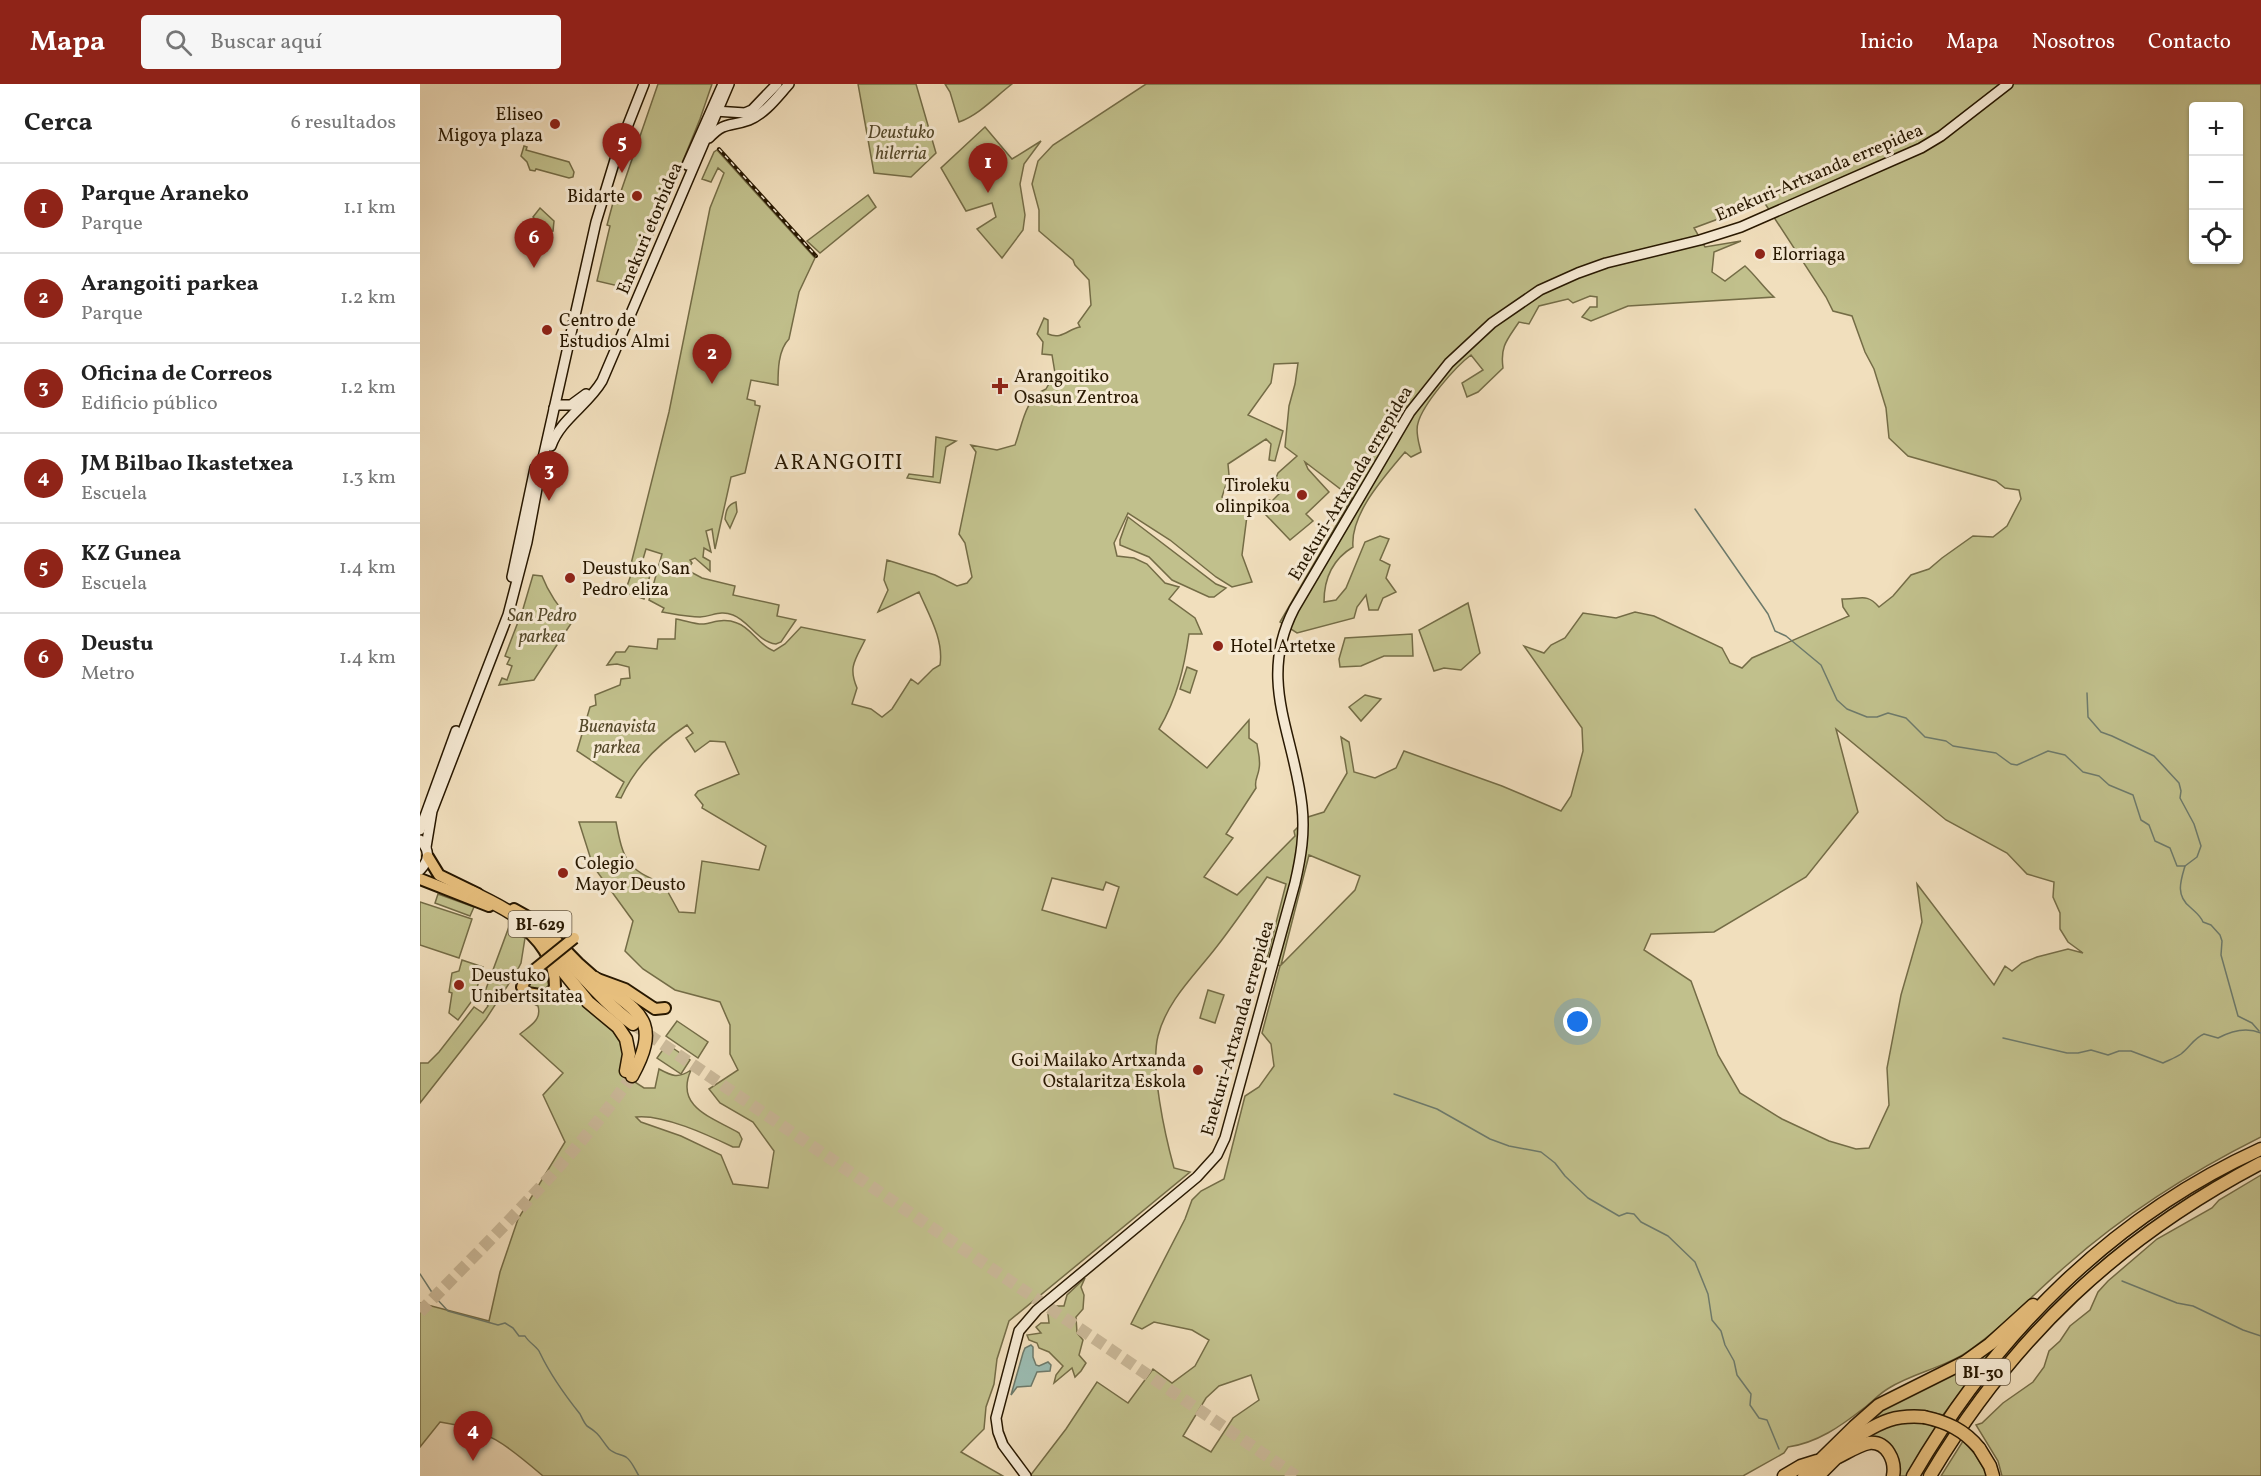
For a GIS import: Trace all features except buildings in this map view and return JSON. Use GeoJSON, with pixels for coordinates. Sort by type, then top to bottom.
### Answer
{"type":"FeatureCollection","features":[{"type":"Feature","properties":{"kind":"highway"},"geometry":{"type":"LineString","coordinates":[[471,892],[543,936],[602,999],[633,1024]]}},
{"type":"Feature","properties":{"kind":"highway","name":"BI-629"},"geometry":{"type":"LineString","coordinates":[[542,945],[588,1002],[618,1027],[626,1039],[629,1074],[645,1050],[645,1026],[640,1014],[633,1006],[595,978]]}},
{"type":"Feature","properties":{"kind":"highway","name":"BI-30"},"geometry":{"type":"LineString","coordinates":[[1913,1476],[1953,1411],[1976,1380],[1994,1357],[2067,1278],[2140,1220],[2198,1182],[2261,1149]]}},
{"type":"Feature","properties":{"kind":"highway","name":"BI-30"},"geometry":{"type":"LineString","coordinates":[[1930,1476],[1951,1440],[1980,1400],[2021,1350],[2092,1276],[2181,1209],[2261,1163]]}},
{"type":"Feature","properties":{"kind":"highway"},"geometry":{"type":"LineString","coordinates":[[1804,1476],[1822,1470],[1879,1405],[1965,1362],[1990,1344],[2039,1299],[2067,1278]]}},
{"type":"Feature","properties":{"kind":"highway"},"geometry":{"type":"LineString","coordinates":[[1836,1452],[1882,1421],[1909,1416],[1924,1417],[1961,1431],[1985,1456],[1993,1476]]}},
{"type":"Feature","properties":{"kind":"highway"},"geometry":{"type":"LineString","coordinates":[[1935,1476],[1951,1440]]}},
{"type":"Feature","properties":{"kind":"highway"},"geometry":{"type":"LineString","coordinates":[[1836,1452],[1870,1443],[1878,1444],[1886,1449],[1894,1463],[1893,1476]]}},
{"type":"Feature","properties":{"kind":"highway"},"geometry":{"type":"LineString","coordinates":[[1784,1476],[1801,1466],[1822,1470]]}},
{"type":"Feature","properties":{"kind":"main road"},"geometry":{"type":"LineString","coordinates":[[420,870],[432,812],[508,615],[597,222],[618,150],[642,84]]}},
{"type":"Feature","properties":{"kind":"main road"},"geometry":{"type":"LineString","coordinates":[[420,830],[446,753],[474,689],[502,613],[594,221],[616,148],[642,84]]}},
{"type":"Feature","properties":{"kind":"main road"},"geometry":{"type":"LineString","coordinates":[[714,111],[723,84]]}},
{"type":"Feature","properties":{"kind":"main road"},"geometry":{"type":"LineString","coordinates":[[714,111],[725,95],[729,84]]}},
{"type":"Feature","properties":{"kind":"main road"},"geometry":{"type":"LineString","coordinates":[[714,111],[739,114],[752,110],[777,84]]}},
{"type":"Feature","properties":{"kind":"main road","name":"Enekuri etorbidea"},"geometry":{"type":"LineString","coordinates":[[703,146],[721,126],[749,120],[761,113],[789,84]]}},
{"type":"Feature","properties":{"kind":"main road","name":"Enekuri-Artxanda errepidea"},"geometry":{"type":"LineString","coordinates":[[1026,1476],[1003,1445],[996,1425],[999,1402],[1019,1331],[1037,1310],[1197,1177],[1217,1155],[1231,1122],[1296,884],[1304,841],[1302,804],[1283,715],[1277,673],[1280,645],[1294,609],[1405,420],[1449,363],[1492,323],[1540,290],[1606,262],[1700,240],[1741,227],[1920,148],[1941,136],[2008,84]]}},
{"type":"Feature","properties":{"kind":"main road"},"geometry":{"type":"LineString","coordinates":[[725,95],[731,108],[739,114]]}},
{"type":"Feature","properties":{"kind":"main road","name":"Enekuri etorbidea"},"geometry":{"type":"LineString","coordinates":[[556,405],[575,404],[594,384],[703,128],[714,111]]}},
{"type":"Feature","properties":{"kind":"main road","name":"Enekuri etorbidea"},"geometry":{"type":"LineString","coordinates":[[539,483],[553,439],[596,391],[602,381],[703,146],[714,111]]}},
{"type":"Feature","properties":{"kind":"main road"},"geometry":{"type":"LineString","coordinates":[[703,128],[703,146]]}},
{"type":"Feature","properties":{"kind":"main road"},"geometry":{"type":"LineString","coordinates":[[548,414],[556,405]]}},
{"type":"Feature","properties":{"kind":"main road"},"geometry":{"type":"LineString","coordinates":[[425,848],[439,875],[471,892]]}},
{"type":"Feature","properties":{"kind":"main road"},"geometry":{"type":"LineString","coordinates":[[420,879],[500,910]]}},
{"type":"Feature","properties":{"kind":"main road","name":"BI-629"},"geometry":{"type":"LineString","coordinates":[[471,892],[486,896],[539,923],[595,978]]}},
{"type":"Feature","properties":{"kind":"main road","name":"BI-629"},"geometry":{"type":"LineString","coordinates":[[500,910],[542,945]]}},
{"type":"Feature","properties":{"kind":"main road"},"geometry":{"type":"LineString","coordinates":[[542,945],[550,962],[555,988],[547,996],[527,993],[522,987],[527,976],[577,936]]}},
{"type":"Feature","properties":{"kind":"main road"},"geometry":{"type":"LineString","coordinates":[[595,978],[625,989],[655,1010],[665,1008]]}},
{"type":"Feature","properties":{"kind":"green space"},"geometry":{"type":"Polygon","coordinates":[[[658,84],[712,84],[634,281],[627,288],[597,281],[614,199],[618,200],[658,84]]]}},
{"type":"Feature","properties":{"kind":"green space","name":"Deustuko hilerria"},"geometry":{"type":"Polygon","coordinates":[[[858,84],[916,84],[936,153],[911,177],[874,173],[858,84]]]}},
{"type":"Feature","properties":{"kind":"green space"},"geometry":{"type":"Polygon","coordinates":[[[945,84],[1012,84],[980,110],[959,122],[950,92],[945,84]]]}},
{"type":"Feature","properties":{"kind":"green space","name":"Buenavista parkea"},"geometry":{"type":"Polygon","coordinates":[[[1146,84],[2261,84],[2261,1137],[2184,1179],[2112,1228],[1967,1352],[1898,1383],[1828,1433],[1809,1442],[1788,1447],[1784,1453],[1743,1476],[1030,1476],[1066,1429],[1097,1382],[1128,1403],[1153,1369],[1172,1383],[1195,1366],[1209,1340],[1192,1330],[1154,1322],[1142,1329],[1131,1324],[1185,1219],[1192,1200],[1201,1191],[1224,1179],[1245,1096],[1259,1087],[1274,1066],[1271,1044],[1262,1033],[1280,966],[1267,958],[1286,884],[1267,877],[1175,999],[1158,1036],[1157,1083],[1174,1168],[1190,1172],[1009,1321],[997,1359],[994,1384],[986,1407],[984,1429],[961,1452],[1003,1476],[543,1476],[497,1440],[472,1429],[440,1422],[420,1447],[420,1303],[489,1321],[500,1272],[518,1219],[565,1142],[543,1095],[563,1073],[520,1034],[537,1019],[538,1006],[530,1002],[552,1002],[562,990],[567,990],[572,997],[580,1001],[618,1035],[623,1044],[624,1075],[644,1088],[655,1088],[659,1069],[675,1075],[682,1075],[691,1070],[687,1083],[692,1103],[708,1116],[739,1133],[742,1139],[739,1147],[733,1147],[672,1122],[636,1117],[641,1122],[681,1136],[721,1155],[733,1184],[768,1188],[774,1151],[753,1122],[720,1103],[709,1089],[738,1070],[730,1054],[730,1025],[720,1002],[675,990],[643,969],[625,951],[633,921],[593,866],[579,822],[616,822],[624,854],[634,868],[641,874],[663,883],[679,912],[695,913],[702,861],[759,870],[766,846],[702,808],[703,805],[695,795],[698,791],[739,774],[725,742],[710,741],[695,752],[686,738],[693,733],[687,725],[648,757],[633,776],[621,798],[616,797],[624,782],[577,751],[590,707],[596,705],[595,695],[620,685],[621,679],[630,678],[629,667],[617,664],[607,665],[616,652],[625,652],[629,646],[657,649],[658,639],[675,639],[676,619],[701,624],[724,621],[737,623],[774,651],[785,644],[801,627],[865,640],[854,664],[853,674],[857,688],[852,704],[871,709],[882,717],[892,709],[911,679],[918,684],[940,665],[938,637],[919,592],[878,612],[888,590],[884,580],[887,560],[935,575],[957,586],[967,583],[972,577],[965,543],[959,534],[976,452],[971,445],[997,450],[1015,445],[1029,405],[1033,398],[1046,389],[1055,373],[1052,355],[1042,354],[1043,342],[1037,334],[1044,318],[1048,320],[1048,334],[1061,335],[1080,327],[1078,323],[1091,305],[1089,280],[1073,260],[1039,231],[1039,210],[1032,184],[1038,161],[1053,145],[1146,84]],[[1764,202],[1694,228],[1705,247],[1741,241],[1714,252],[1712,272],[1725,281],[1745,266],[1774,297],[1628,306],[1591,321],[1582,317],[1590,307],[1597,307],[1597,297],[1590,296],[1573,303],[1568,299],[1539,306],[1529,324],[1519,322],[1508,339],[1503,354],[1503,368],[1478,392],[1467,397],[1462,383],[1483,370],[1471,355],[1449,377],[1426,406],[1417,426],[1421,452],[1411,457],[1405,452],[1370,496],[1357,522],[1353,547],[1340,557],[1328,578],[1324,602],[1336,600],[1346,588],[1365,542],[1380,536],[1389,539],[1380,560],[1390,565],[1386,578],[1396,592],[1383,598],[1378,610],[1369,610],[1366,595],[1357,607],[1354,618],[1297,633],[1280,622],[1352,498],[1305,462],[1308,469],[1329,492],[1306,514],[1313,521],[1290,540],[1265,514],[1269,500],[1272,501],[1282,491],[1279,487],[1282,484],[1276,478],[1278,473],[1297,456],[1285,447],[1289,406],[1298,363],[1274,364],[1271,383],[1248,415],[1283,431],[1275,461],[1269,460],[1271,444],[1266,439],[1228,464],[1229,475],[1222,497],[1248,508],[1242,555],[1252,582],[1232,587],[1170,540],[1128,513],[1114,543],[1117,556],[1134,558],[1147,564],[1165,583],[1179,587],[1169,599],[1195,618],[1202,634],[1189,634],[1179,683],[1171,706],[1159,729],[1207,768],[1249,720],[1249,738],[1257,744],[1260,762],[1256,788],[1226,834],[1233,838],[1204,877],[1237,895],[1295,836],[1294,831],[1308,817],[1324,812],[1347,773],[1341,737],[1349,742],[1354,772],[1375,778],[1396,768],[1404,751],[1502,786],[1561,811],[1571,796],[1583,751],[1582,728],[1524,646],[1544,653],[1551,645],[1565,638],[1583,613],[1616,618],[1635,612],[1654,616],[1722,648],[1730,663],[1742,668],[1752,658],[1849,616],[1843,607],[1842,599],[1866,598],[1879,607],[1893,596],[1911,575],[1929,569],[1973,536],[1993,537],[2007,526],[2021,499],[2019,490],[2005,488],[1996,481],[1908,456],[1889,438],[1886,408],[1874,369],[1852,316],[1833,311],[1764,202]],[[1836,729],[1858,812],[1806,877],[1714,932],[1651,934],[1644,950],[1691,981],[1718,1055],[1740,1093],[1782,1119],[1829,1141],[1856,1149],[1869,1148],[1889,1105],[1887,1068],[1901,995],[1922,922],[1917,884],[1994,985],[2005,966],[2012,971],[2022,963],[2037,957],[2068,949],[2083,953],[2068,942],[2060,929],[2060,913],[2053,897],[2054,882],[2027,874],[2007,853],[1946,820],[1836,729]],[[1309,855],[1281,965],[1355,890],[1360,876],[1309,855]],[[1052,878],[1042,910],[1106,928],[1119,887],[1106,882],[1103,890],[1052,878]],[[1251,1375],[1219,1386],[1206,1398],[1183,1436],[1211,1452],[1233,1418],[1259,1400],[1251,1375]]]}},
{"type":"Feature","properties":{"kind":"green space"},"geometry":{"type":"Polygon","coordinates":[[[985,127],[1012,159],[1041,141],[1024,164],[1020,184],[1025,215],[1023,230],[1002,258],[977,229],[996,217],[992,203],[966,211],[941,168],[985,127]]]}},
{"type":"Feature","properties":{"kind":"green space"},"geometry":{"type":"Polygon","coordinates":[[[524,146],[527,147],[526,150],[569,162],[574,172],[573,177],[569,178],[536,169],[535,171],[530,170],[527,162],[521,156],[524,146]]]}},
{"type":"Feature","properties":{"kind":"green space"},"geometry":{"type":"Polygon","coordinates":[[[717,150],[815,258],[799,292],[789,339],[781,355],[778,385],[751,380],[747,399],[755,401],[755,405],[760,406],[745,473],[731,477],[715,549],[712,529],[706,531],[711,552],[704,548],[703,557],[710,561],[710,571],[695,558],[690,560],[692,563],[687,570],[702,578],[735,586],[733,595],[779,605],[777,616],[796,620],[781,642],[776,644],[764,639],[733,615],[720,613],[700,617],[662,612],[664,608],[649,600],[662,554],[646,549],[641,566],[631,564],[669,412],[710,208],[724,173],[718,168],[711,182],[702,179],[717,150]]]}},
{"type":"Feature","properties":{"kind":"green space"},"geometry":{"type":"Polygon","coordinates":[[[868,195],[876,207],[820,253],[807,241],[868,195]]]}},
{"type":"Feature","properties":{"kind":"green space"},"geometry":{"type":"Polygon","coordinates":[[[540,208],[554,221],[553,231],[546,232],[533,217],[540,208]]]}},
{"type":"Feature","properties":{"kind":"green space"},"geometry":{"type":"Polygon","coordinates":[[[936,437],[956,441],[946,447],[940,483],[907,478],[909,474],[933,477],[936,437]]]}},
{"type":"Feature","properties":{"kind":"green space"},"geometry":{"type":"Polygon","coordinates":[[[736,502],[737,512],[730,528],[725,519],[726,513],[729,507],[736,502]]]}},
{"type":"Feature","properties":{"kind":"green space"},"geometry":{"type":"Polygon","coordinates":[[[1128,517],[1216,584],[1226,588],[1214,597],[1209,597],[1172,580],[1149,557],[1120,545],[1128,517]]]}},
{"type":"Feature","properties":{"kind":"green space"},"geometry":{"type":"Polygon","coordinates":[[[634,566],[651,571],[644,599],[625,592],[634,566]]]}},
{"type":"Feature","properties":{"kind":"green space","name":"San Pedro parkea"},"geometry":{"type":"Polygon","coordinates":[[[533,575],[542,576],[555,600],[572,622],[534,680],[499,685],[502,678],[507,680],[512,666],[507,664],[510,658],[505,656],[533,575]]]}},
{"type":"Feature","properties":{"kind":"green space"},"geometry":{"type":"Polygon","coordinates":[[[1468,603],[1480,653],[1461,670],[1444,668],[1434,671],[1419,630],[1468,603]]]}},
{"type":"Feature","properties":{"kind":"green space"},"geometry":{"type":"Polygon","coordinates":[[[1412,634],[1413,656],[1384,656],[1361,666],[1340,667],[1339,659],[1345,638],[1412,634]]]}},
{"type":"Feature","properties":{"kind":"green space"},"geometry":{"type":"Polygon","coordinates":[[[1187,667],[1197,671],[1190,693],[1180,689],[1187,667]]]}},
{"type":"Feature","properties":{"kind":"green space"},"geometry":{"type":"Polygon","coordinates":[[[1365,695],[1381,699],[1361,721],[1349,707],[1365,695]]]}},
{"type":"Feature","properties":{"kind":"green space"},"geometry":{"type":"Polygon","coordinates":[[[438,894],[474,907],[470,916],[435,903],[438,894]]]}},
{"type":"Feature","properties":{"kind":"green space"},"geometry":{"type":"Polygon","coordinates":[[[420,902],[472,919],[459,958],[420,945],[420,902]]]}},
{"type":"Feature","properties":{"kind":"green space"},"geometry":{"type":"Polygon","coordinates":[[[510,924],[514,932],[525,938],[521,963],[517,971],[486,1019],[420,1103],[420,1063],[428,1063],[439,1052],[474,1007],[483,1013],[488,1006],[483,997],[510,924]]]}},
{"type":"Feature","properties":{"kind":"green space"},"geometry":{"type":"Polygon","coordinates":[[[462,960],[483,967],[474,998],[458,1020],[449,1013],[452,993],[449,992],[452,973],[459,971],[462,960]]]}},
{"type":"Feature","properties":{"kind":"green space"},"geometry":{"type":"Polygon","coordinates":[[[545,969],[549,987],[546,991],[530,990],[527,986],[529,981],[545,969]]]}},
{"type":"Feature","properties":{"kind":"green space"},"geometry":{"type":"Polygon","coordinates":[[[1208,990],[1224,995],[1215,1023],[1200,1018],[1208,990]]]}},
{"type":"Feature","properties":{"kind":"green space"},"geometry":{"type":"Polygon","coordinates":[[[677,1021],[708,1042],[698,1058],[666,1036],[677,1021]]]}},
{"type":"Feature","properties":{"kind":"green space"},"geometry":{"type":"Polygon","coordinates":[[[667,1044],[690,1060],[681,1074],[657,1058],[667,1044]]]}},
{"type":"Feature","properties":{"kind":"green space"},"geometry":{"type":"Polygon","coordinates":[[[2261,1175],[2261,1476],[2002,1476],[1998,1461],[1976,1425],[1982,1423],[2003,1403],[2033,1382],[2044,1367],[2049,1351],[2060,1341],[2070,1326],[2090,1310],[2098,1292],[2108,1281],[2157,1239],[2212,1208],[2219,1200],[2261,1175]]]}},
{"type":"Feature","properties":{"kind":"green space"},"geometry":{"type":"Polygon","coordinates":[[[1085,1278],[1081,1287],[1084,1295],[1083,1309],[1076,1317],[1077,1333],[1083,1340],[1079,1355],[1086,1363],[1075,1377],[1072,1368],[1054,1383],[1056,1375],[1063,1366],[1049,1352],[1029,1340],[1027,1335],[1041,1333],[1036,1327],[1041,1323],[1049,1323],[1048,1314],[1057,1306],[1064,1306],[1067,1295],[1085,1278]]]}},
{"type":"Feature","properties":{"kind":"green space"},"geometry":{"type":"Polygon","coordinates":[[[1997,1344],[1943,1415],[1920,1410],[1900,1411],[1860,1427],[1883,1408],[1997,1344]]]}},
{"type":"Feature","properties":{"kind":"green space"},"geometry":{"type":"Polygon","coordinates":[[[1925,1423],[1936,1427],[1907,1476],[1896,1476],[1890,1448],[1859,1441],[1889,1424],[1925,1423]]]}},
{"type":"Feature","properties":{"kind":"green space"},"geometry":{"type":"Polygon","coordinates":[[[1963,1441],[1975,1454],[1988,1476],[1941,1476],[1963,1441]]]}},
{"type":"Feature","properties":{"kind":"water"},"geometry":{"type":"Polygon","coordinates":[[[1031,1345],[1036,1365],[1048,1362],[1051,1365],[1050,1371],[1037,1372],[1031,1386],[1017,1387],[1011,1395],[1025,1348],[1031,1345]]]}},
{"type":"Feature","properties":{"kind":"waterway"},"geometry":{"type":"LineString","coordinates":[[1695,509],[1768,614],[1775,631],[1786,636],[1821,665],[1837,700],[1847,709],[1867,717],[1877,717],[1888,713],[1906,718],[1925,737],[1946,741],[1953,746],[1996,753],[2011,764],[2017,765],[2048,751],[2065,755],[2083,772],[2099,776],[2109,785],[2133,795],[2141,820],[2149,825],[2155,841],[2170,848],[2177,866],[2185,866],[2180,887],[2182,897],[2203,922],[2211,925],[2220,935],[2221,955],[2238,1016],[2252,1023],[2259,1031]]}},
{"type":"Feature","properties":{"kind":"waterway"},"geometry":{"type":"LineString","coordinates":[[2087,693],[2088,717],[2101,732],[2154,756],[2179,783],[2180,798],[2194,824],[2201,846],[2197,857],[2185,866]]}},
{"type":"Feature","properties":{"kind":"waterway"},"geometry":{"type":"LineString","coordinates":[[2003,1038],[2067,1053],[2091,1050],[2108,1055],[2119,1051],[2131,1051],[2163,1063],[2181,1054],[2204,1034],[2218,1038],[2239,1031],[2250,1030],[2261,1033]]}},
{"type":"Feature","properties":{"kind":"waterway"},"geometry":{"type":"LineString","coordinates":[[1394,1094],[1437,1109],[1490,1139],[1509,1146],[1541,1152],[1555,1163],[1588,1198],[1619,1216],[1627,1213],[1634,1214],[1641,1222],[1668,1236],[1695,1262],[1708,1294],[1712,1320],[1721,1331],[1725,1345],[1734,1361],[1737,1375],[1751,1394],[1750,1405],[1759,1418],[1767,1420],[1779,1449]]}},
{"type":"Feature","properties":{"kind":"waterway"},"geometry":{"type":"LineString","coordinates":[[420,1274],[435,1297],[448,1311],[498,1325],[505,1323],[519,1336],[525,1336],[539,1351],[553,1377],[586,1425],[611,1451],[626,1457],[639,1476]]}},
{"type":"Feature","properties":{"kind":"waterway"},"geometry":{"type":"LineString","coordinates":[[2122,1281],[2177,1303],[2193,1306],[2261,1336]]}},
{"type":"Feature","properties":{"kind":"tunnel"},"geometry":{"type":"LineString","coordinates":[[633,1024],[1296,1476]]}},
{"type":"Feature","properties":{"kind":"tunnel"},"geometry":{"type":"LineString","coordinates":[[420,1312],[557,1168],[632,1076]]}},
{"type":"Feature","properties":{"kind":"railway"},"geometry":{"type":"LineString","coordinates":[[719,149],[816,256]]}},
{"type":"Feature","properties":{"kind":"place","name":"Eliseo Migoya plaza"},"geometry":{"type":"Point","coordinates":[555,124]}},
{"type":"Feature","properties":{"kind":"place","name":"KZ Gunea"},"geometry":{"type":"Point","coordinates":[622,173]}},
{"type":"Feature","properties":{"kind":"place","name":"Parque Araneko"},"geometry":{"type":"Point","coordinates":[988,193]}},
{"type":"Feature","properties":{"kind":"place","name":"Bidarte"},"geometry":{"type":"Point","coordinates":[637,196]}},
{"type":"Feature","properties":{"kind":"place","name":"Elorriaga"},"geometry":{"type":"Point","coordinates":[1760,254]}},
{"type":"Feature","properties":{"kind":"place","name":"Deustu"},"geometry":{"type":"Point","coordinates":[534,268]}},
{"type":"Feature","properties":{"kind":"place","name":"Centro de Estudios Almi"},"geometry":{"type":"Point","coordinates":[547,330]}},
{"type":"Feature","properties":{"kind":"place","name":"Arangoiti parkea"},"geometry":{"type":"Point","coordinates":[712,384]}},
{"type":"Feature","properties":{"kind":"place","name":"Arangoitiko Osasun Zentroa"},"geometry":{"type":"Point","coordinates":[1000,386]}},
{"type":"Feature","properties":{"kind":"place","name":"Tiroleku olinpikoa"},"geometry":{"type":"Point","coordinates":[1302,495]}},
{"type":"Feature","properties":{"kind":"place","name":"Oficina de Correos"},"geometry":{"type":"Point","coordinates":[549,501]}},
{"type":"Feature","properties":{"kind":"place","name":"Deustuko San Pedro eliza"},"geometry":{"type":"Point","coordinates":[570,578]}},
{"type":"Feature","properties":{"kind":"place","name":"Hotel Artetxe"},"geometry":{"type":"Point","coordinates":[1218,646]}},
{"type":"Feature","properties":{"kind":"place","name":"Colegio Mayor Deusto"},"geometry":{"type":"Point","coordinates":[563,873]}},
{"type":"Feature","properties":{"kind":"place","name":"Deustuko Unibertsitatea"},"geometry":{"type":"Point","coordinates":[459,985]}},
{"type":"Feature","properties":{"kind":"place","name":"Goi Mailako Artxanda Ostalaritza Eskola"},"geometry":{"type":"Point","coordinates":[1198,1070]}},
{"type":"Feature","properties":{"kind":"place","name":"JM Bilbao Ikastetxea"},"geometry":{"type":"Point","coordinates":[473,1461]}},
{"type":"Feature","properties":{"kind":"district","name":"ARANGOITI"},"geometry":{"type":"Point","coordinates":[839,462]}}]}
